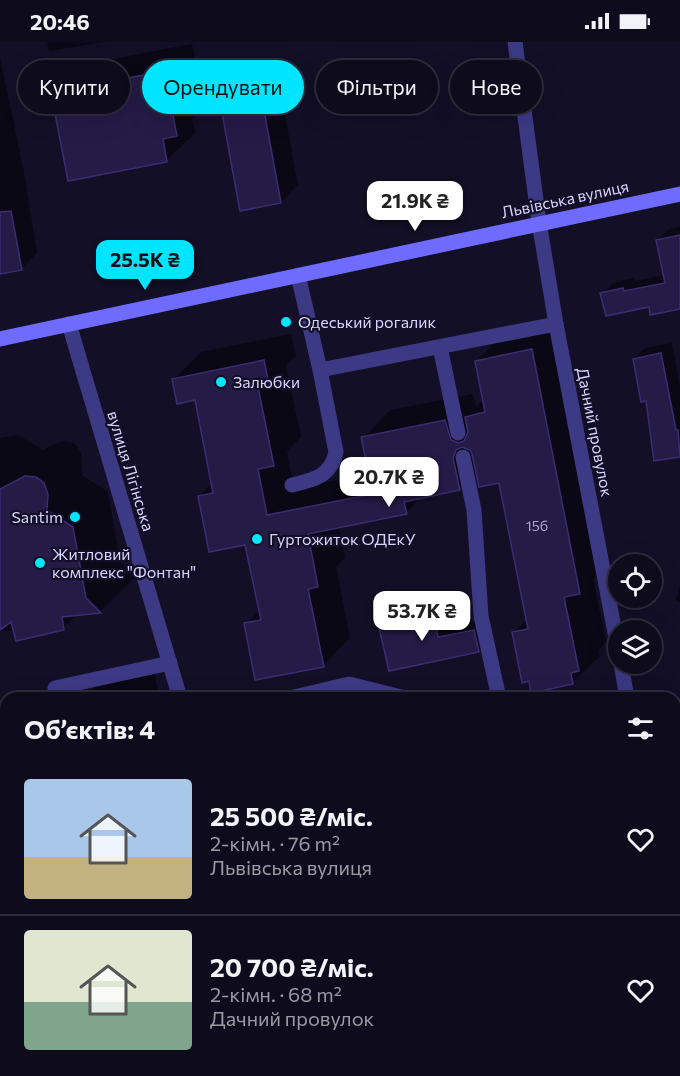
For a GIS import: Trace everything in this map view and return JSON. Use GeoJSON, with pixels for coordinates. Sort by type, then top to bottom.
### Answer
{"type":"FeatureCollection","features":[{"type":"Feature","properties":{"kind":"main road","name":"Львівська вулиця"},"geometry":{"type":"LineString","coordinates":[[0,339],[539,222],[680,194]]}},
{"type":"Feature","properties":{"kind":"street","name":"Дачний провулок"},"geometry":{"type":"LineString","coordinates":[[515,42],[539,222],[556,324],[613,620]]}},
{"type":"Feature","properties":{"kind":"street"},"geometry":{"type":"LineString","coordinates":[[292,485],[322,476],[333,464],[336,452],[298,275]]}},
{"type":"Feature","properties":{"kind":"street","name":"вулиця Лігінська"},"geometry":{"type":"LineString","coordinates":[[69,324],[178,692]]}},
{"type":"Feature","properties":{"kind":"street"},"geometry":{"type":"LineString","coordinates":[[320,370],[556,324]]}},
{"type":"Feature","properties":{"kind":"street"},"geometry":{"type":"LineString","coordinates":[[440,347],[458,433]]}},
{"type":"Feature","properties":{"kind":"street"},"geometry":{"type":"LineString","coordinates":[[463,457],[474,510],[482,616],[498,692]]}},
{"type":"Feature","properties":{"kind":"street"},"geometry":{"type":"LineString","coordinates":[[55,687],[170,663]]}},
{"type":"Feature","properties":{"kind":"street"},"geometry":{"type":"LineString","coordinates":[[623,674],[626,692]]}},
{"type":"Feature","properties":{"kind":"street"},"geometry":{"type":"LineString","coordinates":[[315,692],[349,684],[381,692]]}},
{"type":"Feature","properties":{"kind":"building"},"geometry":{"type":"Polygon","coordinates":[[[142,75],[142,114],[173,114],[177,136],[163,139],[167,162],[68,181],[55,114],[130,114],[130,78],[142,75]]]}},
{"type":"Feature","properties":{"kind":"building"},"geometry":{"type":"Polygon","coordinates":[[[222,114],[265,114],[281,203],[240,211],[222,114]]]}},
{"type":"Feature","properties":{"kind":"building"},"geometry":{"type":"Polygon","coordinates":[[[11,211],[22,270],[0,274],[0,212],[11,211]]]}},
{"type":"Feature","properties":{"kind":"building"},"geometry":{"type":"Polygon","coordinates":[[[680,235],[680,309],[650,315],[649,307],[606,316],[600,293],[665,283],[656,240],[680,235]]]}},
{"type":"Feature","properties":{"kind":"building"},"geometry":{"type":"Polygon","coordinates":[[[532,349],[580,594],[564,597],[579,671],[571,673],[573,684],[531,692],[529,681],[522,683],[512,632],[528,629],[499,483],[479,487],[472,454],[470,450],[462,447],[456,450],[453,458],[460,490],[404,502],[407,514],[308,534],[318,587],[308,589],[324,667],[255,680],[244,623],[261,620],[245,545],[209,552],[198,496],[213,493],[195,400],[177,404],[172,379],[264,360],[269,385],[258,387],[274,466],[258,469],[267,515],[373,494],[361,437],[445,420],[451,440],[459,443],[464,441],[468,432],[465,417],[485,412],[475,361],[532,349]]]}},
{"type":"Feature","properties":{"kind":"building"},"geometry":{"type":"Polygon","coordinates":[[[661,353],[676,430],[678,430],[680,457],[654,461],[646,401],[641,402],[633,359],[661,353]]]}},
{"type":"Feature","properties":{"kind":"building","name":"Житловий комплекс \"Фонтан\""},"geometry":{"type":"Polygon","coordinates":[[[25,476],[36,477],[44,483],[48,494],[47,510],[73,527],[86,598],[101,613],[62,617],[64,630],[16,641],[11,622],[0,630],[0,489],[25,476]]]}},
{"type":"Feature","properties":{"kind":"building"},"geometry":{"type":"Polygon","coordinates":[[[433,612],[438,637],[474,630],[479,652],[389,671],[378,623],[433,612]]]}},
{"type":"Feature","properties":{"kind":"place","name":"Одеський рогалик"},"geometry":{"type":"Point","coordinates":[286,322]}},
{"type":"Feature","properties":{"kind":"place","name":"Залюбки"},"geometry":{"type":"Point","coordinates":[221,382]}},
{"type":"Feature","properties":{"kind":"place","name":"Santim"},"geometry":{"type":"Point","coordinates":[75,517]}},
{"type":"Feature","properties":{"kind":"place","name":"Гуртожиток ОДЕкУ"},"geometry":{"type":"Point","coordinates":[257,539]}},
{"type":"Feature","properties":{"kind":"place","name":"Житловий комплекс \"Фонтан\""},"geometry":{"type":"Point","coordinates":[40,563]}}]}
